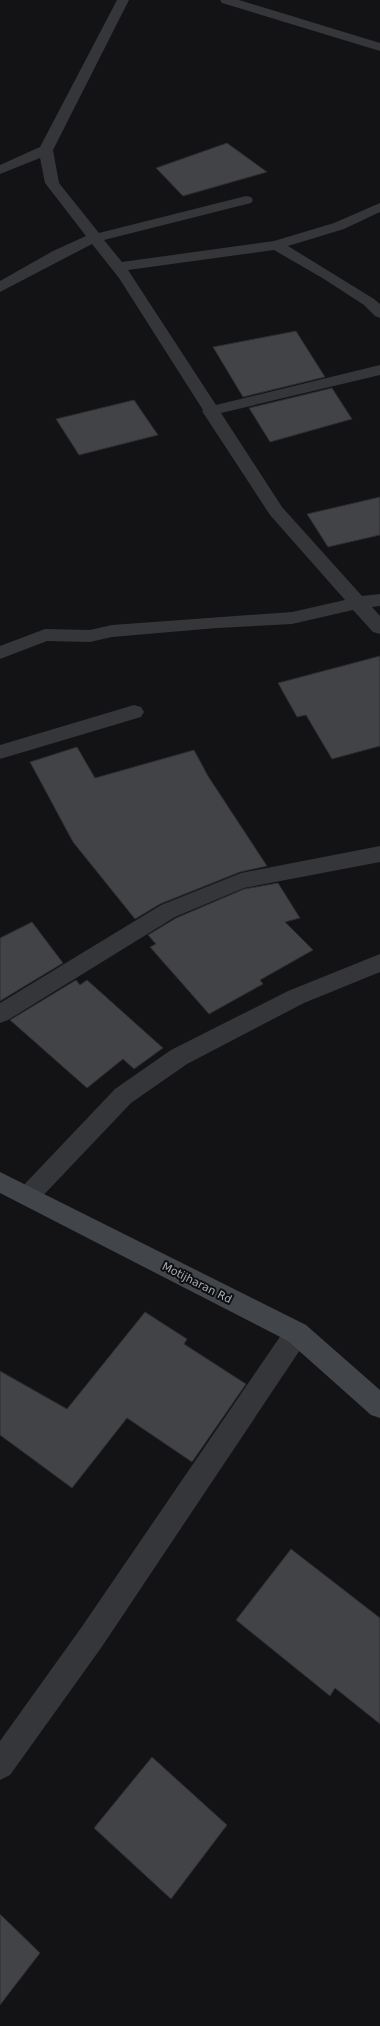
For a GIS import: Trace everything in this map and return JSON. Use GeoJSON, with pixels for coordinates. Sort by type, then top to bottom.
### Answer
{"type":"FeatureCollection","features":[{"type":"Feature","properties":{"kind":"main road","name":"Motijharan Rd"},"geometry":{"type":"LineString","coordinates":[[0,1182],[297,1333],[380,1406]]}},
{"type":"Feature","properties":{"kind":"street"},"geometry":{"type":"LineString","coordinates":[[123,0],[46,150],[52,183],[118,267],[276,512],[380,628]]}},
{"type":"Feature","properties":{"kind":"street"},"geometry":{"type":"LineString","coordinates":[[226,0],[380,47]]}},
{"type":"Feature","properties":{"kind":"street"},"geometry":{"type":"LineString","coordinates":[[0,170],[46,150]]}},
{"type":"Feature","properties":{"kind":"street"},"geometry":{"type":"LineString","coordinates":[[0,287],[71,247],[95,238],[246,200]]}},
{"type":"Feature","properties":{"kind":"street"},"geometry":{"type":"LineString","coordinates":[[118,267],[276,246],[339,226],[380,207]]}},
{"type":"Feature","properties":{"kind":"street"},"geometry":{"type":"LineString","coordinates":[[276,246],[329,276],[370,302],[380,313]]}},
{"type":"Feature","properties":{"kind":"street"},"geometry":{"type":"LineString","coordinates":[[210,410],[380,370]]}},
{"type":"Feature","properties":{"kind":"street"},"geometry":{"type":"LineString","coordinates":[[0,653],[44,635],[90,636],[112,630],[162,628],[216,622],[292,618],[356,603],[380,600]]}},
{"type":"Feature","properties":{"kind":"street"},"geometry":{"type":"LineString","coordinates":[[2,746],[134,712]]}},
{"type":"Feature","properties":{"kind":"street"},"geometry":{"type":"LineString","coordinates":[[0,1014],[168,912],[241,881],[380,854]]}},
{"type":"Feature","properties":{"kind":"street"},"geometry":{"type":"LineString","coordinates":[[28,1196],[123,1096],[179,1057],[296,997],[380,963]]}},
{"type":"Feature","properties":{"kind":"street"},"geometry":{"type":"LineString","coordinates":[[0,1765],[91,1638],[297,1333]]}},
{"type":"Feature","properties":{"kind":"building"},"geometry":{"type":"Polygon","coordinates":[[[227,143],[267,172],[183,196],[156,168],[227,143]]]}},
{"type":"Feature","properties":{"kind":"building"},"geometry":{"type":"Polygon","coordinates":[[[296,331],[325,377],[243,397],[213,347],[296,331]]]}},
{"type":"Feature","properties":{"kind":"building"},"geometry":{"type":"Polygon","coordinates":[[[332,388],[352,419],[270,442],[249,408],[332,388]]]}},
{"type":"Feature","properties":{"kind":"building"},"geometry":{"type":"Polygon","coordinates":[[[134,400],[158,435],[79,455],[56,419],[134,400]]]}},
{"type":"Feature","properties":{"kind":"building"},"geometry":{"type":"Polygon","coordinates":[[[380,497],[380,535],[328,547],[307,514],[380,497]]]}},
{"type":"Feature","properties":{"kind":"building"},"geometry":{"type":"Polygon","coordinates":[[[380,656],[380,746],[332,759],[306,715],[297,717],[278,683],[380,656]]]}},
{"type":"Feature","properties":{"kind":"building"},"geometry":{"type":"Polygon","coordinates":[[[77,747],[95,778],[194,750],[208,776],[267,866],[240,872],[160,904],[135,919],[73,842],[30,762],[77,747]]]}},
{"type":"Feature","properties":{"kind":"building"},"geometry":{"type":"Polygon","coordinates":[[[278,883],[300,918],[285,922],[313,950],[260,980],[263,984],[209,1014],[150,947],[156,944],[148,935],[176,918],[244,889],[278,883]]]}},
{"type":"Feature","properties":{"kind":"building"},"geometry":{"type":"Polygon","coordinates":[[[32,922],[63,963],[0,1001],[0,938],[32,922]]]}},
{"type":"Feature","properties":{"kind":"building"},"geometry":{"type":"Polygon","coordinates":[[[76,980],[80,985],[87,980],[163,1048],[134,1069],[123,1059],[87,1088],[10,1020],[76,980]]]}},
{"type":"Feature","properties":{"kind":"building"},"geometry":{"type":"Polygon","coordinates":[[[145,1312],[187,1339],[184,1344],[246,1384],[192,1462],[127,1418],[72,1488],[0,1435],[0,1371],[67,1409],[145,1312]]]}},
{"type":"Feature","properties":{"kind":"building"},"geometry":{"type":"Polygon","coordinates":[[[291,1549],[380,1618],[380,1724],[335,1688],[330,1696],[236,1620],[291,1549]]]}},
{"type":"Feature","properties":{"kind":"building"},"geometry":{"type":"Polygon","coordinates":[[[152,1757],[227,1825],[171,1899],[94,1828],[152,1757]]]}},
{"type":"Feature","properties":{"kind":"building"},"geometry":{"type":"Polygon","coordinates":[[[0,1914],[40,1953],[0,2005],[0,1914]]]}}]}
